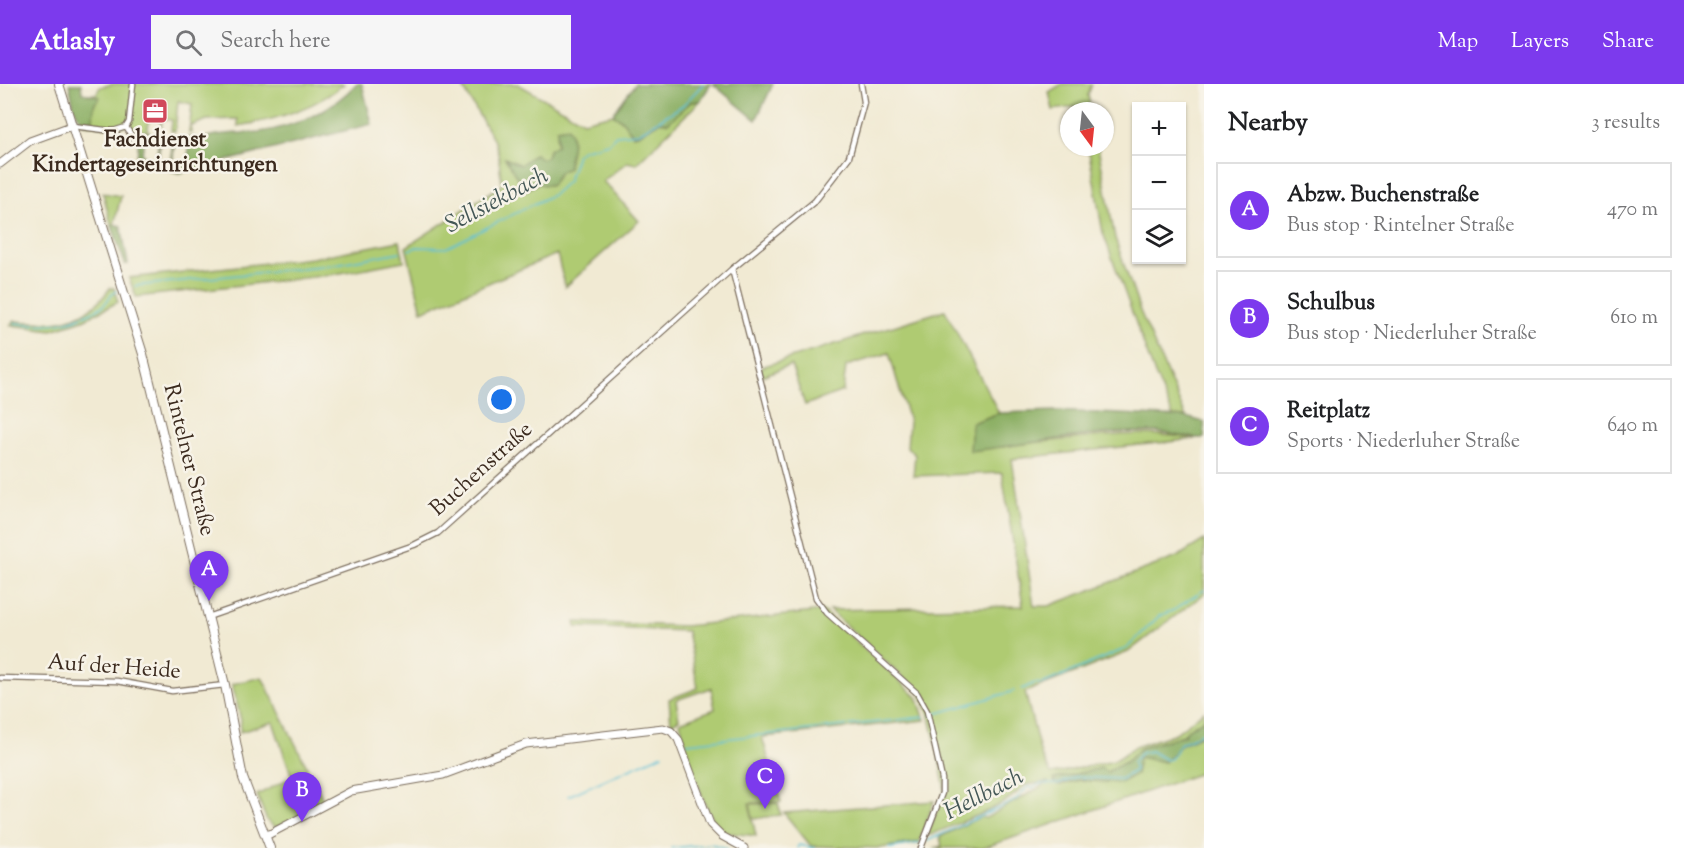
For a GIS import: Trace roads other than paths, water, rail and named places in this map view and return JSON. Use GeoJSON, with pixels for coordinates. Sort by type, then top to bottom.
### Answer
{"type":"FeatureCollection","features":[{"type":"Feature","properties":{"kind":"main road","name":"Rintelner Straße"},"geometry":{"type":"LineString","coordinates":[[58,84],[143,354],[225,685],[243,778],[270,848]]}},
{"type":"Feature","properties":{"kind":"street"},"geometry":{"type":"LineString","coordinates":[[0,164],[30,141],[71,126],[113,131],[126,127],[129,122],[133,84]]}},
{"type":"Feature","properties":{"kind":"street","name":"Buchenstraße"},"geometry":{"type":"LineString","coordinates":[[208,616],[431,538],[732,269],[806,210],[845,165],[854,144],[864,102],[861,84]]}},
{"type":"Feature","properties":{"kind":"street"},"geometry":{"type":"LineString","coordinates":[[113,131],[122,141],[128,140],[131,135],[126,127]]}},
{"type":"Feature","properties":{"kind":"street"},"geometry":{"type":"LineString","coordinates":[[732,269],[816,598],[827,613],[917,693],[927,711],[942,779],[942,793],[921,848]]}},
{"type":"Feature","properties":{"kind":"street","name":"Auf der Heide"},"geometry":{"type":"LineString","coordinates":[[0,678],[117,681],[172,691],[225,685]]}},
{"type":"Feature","properties":{"kind":"street"},"geometry":{"type":"LineString","coordinates":[[266,836],[351,791],[443,775],[526,744],[663,728],[671,731],[678,739],[710,824],[722,836],[744,848]]}},
{"type":"Feature","properties":{"kind":"waterway","name":"Sellsiekbach"},"geometry":{"type":"LineString","coordinates":[[409,250],[417,247],[446,248],[554,194],[568,181],[577,154],[582,150],[608,143],[616,135],[639,133],[683,105],[703,84]]}},
{"type":"Feature","properties":{"kind":"waterway","name":"Sellsiekbach"},"geometry":{"type":"LineString","coordinates":[[135,286],[330,265],[400,252]]}},
{"type":"Feature","properties":{"kind":"waterway","name":"Sellsiekbach"},"geometry":{"type":"LineString","coordinates":[[15,323],[39,325],[70,321],[101,307],[117,291]]}},
{"type":"Feature","properties":{"kind":"waterway"},"geometry":{"type":"LineString","coordinates":[[1022,689],[1035,683],[1042,684],[1127,648],[1159,616],[1174,610],[1204,590]]}},
{"type":"Feature","properties":{"kind":"waterway"},"geometry":{"type":"LineString","coordinates":[[932,715],[1014,691]]}},
{"type":"Feature","properties":{"kind":"waterway"},"geometry":{"type":"LineString","coordinates":[[687,743],[924,717]]}},
{"type":"Feature","properties":{"kind":"waterway","name":"Hellbach"},"geometry":{"type":"LineString","coordinates":[[927,841],[1014,801],[1028,787],[1033,788],[1039,784],[1060,784],[1075,777],[1121,779],[1135,770],[1133,762],[1141,753],[1151,751],[1166,760],[1171,759],[1180,744],[1204,732]]}},
{"type":"Feature","properties":{"kind":"waterway"},"geometry":{"type":"LineString","coordinates":[[568,796],[663,754]]}},
{"type":"Feature","properties":{"kind":"waterway","name":"Hellbach"},"geometry":{"type":"LineString","coordinates":[[889,848],[920,843]]}},
{"type":"Feature","properties":{"kind":"waterway","name":"Hellbach"},"geometry":{"type":"LineString","coordinates":[[671,848],[711,844],[727,848]]}},
{"type":"Feature","properties":{"kind":"waterway","name":"Hellbach"},"geometry":{"type":"LineString","coordinates":[[797,848],[799,845],[815,848]]}},
{"type":"Feature","properties":{"kind":"place","name":"Fachdienst Kindertageseinrichtungen"},"geometry":{"type":"Point","coordinates":[155,111]}},
{"type":"Feature","properties":{"kind":"place","name":"Abzw. Buchenstraße"},"geometry":{"type":"Point","coordinates":[209,601]}},
{"type":"Feature","properties":{"kind":"place","name":"Reitplatz"},"geometry":{"type":"Point","coordinates":[765,809]}},
{"type":"Feature","properties":{"kind":"place","name":"Schulbus"},"geometry":{"type":"Point","coordinates":[302,822]}}]}
